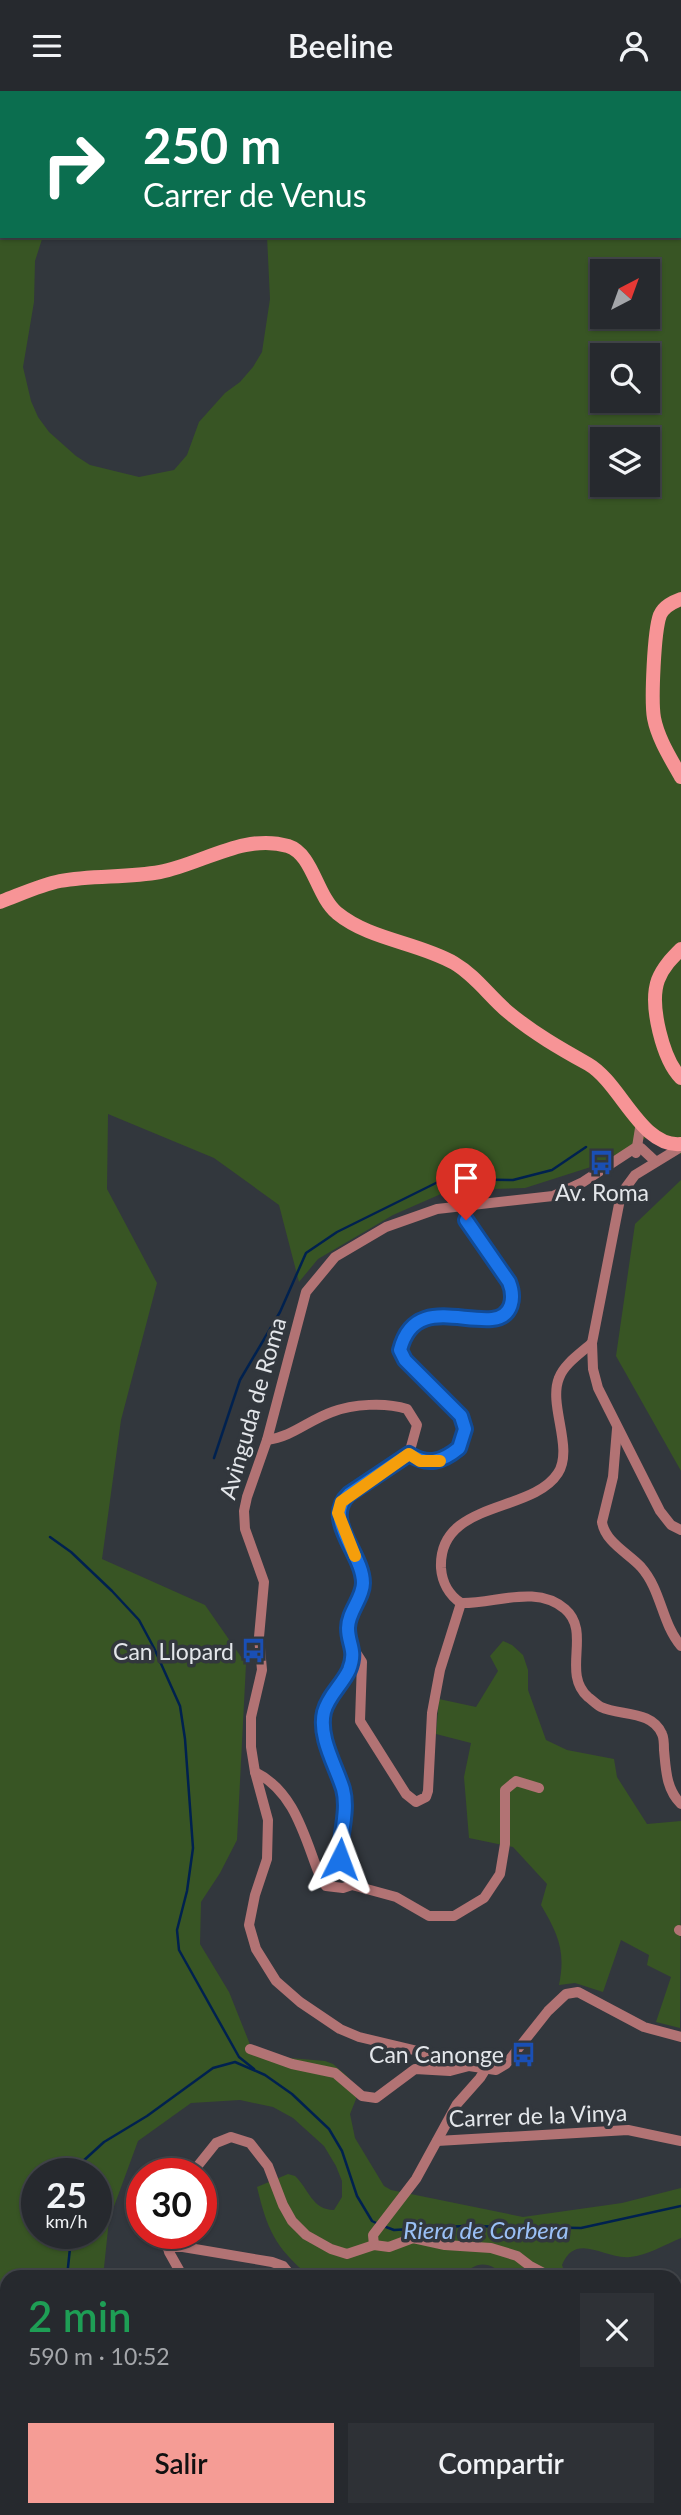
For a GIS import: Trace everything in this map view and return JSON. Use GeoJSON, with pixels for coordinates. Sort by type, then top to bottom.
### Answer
{"type":"FeatureCollection","features":[{"type":"Feature","properties":{"kind":"street"},"geometry":{"type":"LineString","coordinates":[[681,599],[670,603],[661,614],[653,675],[654,718],[667,754],[681,777]]}},
{"type":"Feature","properties":{"kind":"street"},"geometry":{"type":"LineString","coordinates":[[0,902],[57,882],[161,872],[248,844],[267,843],[290,847],[304,858],[320,892],[337,913],[365,928],[438,955],[460,967],[508,1012],[601,1073],[664,1149],[657,1160]]}},
{"type":"Feature","properties":{"kind":"street"},"geometry":{"type":"LineString","coordinates":[[681,949],[668,962],[658,981],[656,1002],[667,1059],[681,1079]]}},
{"type":"Feature","properties":{"kind":"street"},"geometry":{"type":"LineString","coordinates":[[640,1122],[637,1152],[657,1160]]}},
{"type":"Feature","properties":{"kind":"street","name":"Avinguda de Roma"},"geometry":{"type":"LineString","coordinates":[[485,2070],[359,2037],[340,2029],[300,2002],[276,1981],[256,1949],[249,1926],[255,1895],[267,1859],[268,1820],[251,1748],[251,1717],[262,1670],[259,1637],[264,1583],[245,1529],[244,1511],[267,1440],[306,1291],[335,1257],[386,1227],[437,1209],[553,1196],[637,1152],[649,1140],[658,1140]]}},
{"type":"Feature","properties":{"kind":"street"},"geometry":{"type":"LineString","coordinates":[[658,1140],[681,1146]]}},
{"type":"Feature","properties":{"kind":"street"},"geometry":{"type":"LineString","coordinates":[[681,1146],[629,1180],[618,1203],[592,1343],[595,1378],[660,1511],[671,1525],[681,1530]]}},
{"type":"Feature","properties":{"kind":"street"},"geometry":{"type":"LineString","coordinates":[[409,1454],[420,1461],[439,1461],[459,1448],[465,1429],[461,1416],[405,1360],[400,1350],[408,1331],[426,1320],[443,1315],[491,1319],[499,1317],[513,1302],[513,1291],[509,1282],[466,1220],[462,1206]]}},
{"type":"Feature","properties":{"kind":"street"},"geometry":{"type":"LineString","coordinates":[[592,1343],[566,1366],[559,1377],[556,1391],[562,1459],[558,1473],[547,1485],[460,1525],[449,1536],[440,1552],[441,1575],[449,1593],[461,1603],[478,1604],[527,1596],[553,1601],[566,1610],[578,1631],[575,1656],[577,1681],[586,1695],[601,1707],[650,1720],[662,1734],[667,1784],[681,1804]]}},
{"type":"Feature","properties":{"kind":"street"},"geometry":{"type":"LineString","coordinates":[[267,1440],[281,1439],[332,1412],[370,1405],[407,1409],[416,1425],[409,1454],[341,1502],[338,1513],[362,1577],[363,1587],[348,1629],[362,1662],[360,1721],[406,1794],[416,1803],[422,1801],[428,1791],[432,1713],[440,1670],[461,1603]]}},
{"type":"Feature","properties":{"kind":"street"},"geometry":{"type":"LineString","coordinates":[[618,1426],[613,1477],[602,1522],[603,1529],[641,1568],[657,1590],[663,1617],[681,1646]]}},
{"type":"Feature","properties":{"kind":"street"},"geometry":{"type":"LineString","coordinates":[[352,1885],[340,1859],[344,1793],[328,1747],[323,1714],[349,1668],[354,1648]]}},
{"type":"Feature","properties":{"kind":"street"},"geometry":{"type":"LineString","coordinates":[[255,1772],[288,1800],[295,1810],[326,1886],[343,1888],[352,1885],[396,1897],[429,1916],[454,1916],[484,1898],[500,1874],[505,1844],[505,1790],[516,1781],[539,1789]]}},
{"type":"Feature","properties":{"kind":"street"},"geometry":{"type":"LineString","coordinates":[[204,2158],[216,2143],[231,2137],[250,2143],[268,2166],[282,2205],[292,2221],[306,2235],[331,2249],[347,2254],[374,2240],[383,2221],[416,2179],[457,2104],[485,2070],[496,2070],[506,2064],[548,2011],[566,1994],[578,1992],[644,2027],[681,2037]]}},
{"type":"Feature","properties":{"kind":"street"},"geometry":{"type":"LineString","coordinates":[[250,2049],[292,2064],[335,2073],[362,2096],[376,2098],[415,2069],[450,2071],[469,2066]]}},
{"type":"Feature","properties":{"kind":"street","name":"Carrer de la Vinya"},"geometry":{"type":"LineString","coordinates":[[437,2141],[628,2130],[681,2141]]}},
{"type":"Feature","properties":{"kind":"street"},"geometry":{"type":"LineString","coordinates":[[374,2240],[389,2247],[413,2238],[445,2245],[491,2248],[516,2256],[538,2270]]}},
{"type":"Feature","properties":{"kind":"street"},"geometry":{"type":"LineString","coordinates":[[168,2249],[179,2270]]}},
{"type":"Feature","properties":{"kind":"street"},"geometry":{"type":"LineString","coordinates":[[195,2249],[272,2262],[286,2270]]}},
{"type":"Feature","properties":{"kind":"green space"},"geometry":{"type":"Polygon","coordinates":[[[0,238],[42,238],[35,261],[34,302],[23,367],[31,401],[38,417],[49,432],[90,465],[139,477],[174,470],[187,455],[199,422],[225,393],[240,382],[262,352],[270,299],[267,238],[681,238],[681,1155],[669,1137],[657,1132],[597,1165],[525,1188],[450,1190],[393,1215],[318,1259],[299,1282],[279,1205],[214,1158],[108,1114],[107,1189],[157,1283],[121,1420],[102,1559],[205,1605],[246,1664],[237,1840],[201,1902],[200,1944],[229,1992],[251,2047],[290,2058],[325,2061],[347,2076],[356,2091],[350,2114],[355,2138],[384,2186],[391,2190],[523,2217],[622,2203],[681,2188],[681,2238],[650,2252],[630,2257],[592,2249],[575,2250],[562,2265],[564,2270],[498,2270],[478,2265],[469,2270],[303,2270],[274,2236],[257,2187],[288,2174],[295,2176],[316,2203],[334,2210],[342,2197],[342,2181],[324,2146],[293,2118],[273,2107],[240,2100],[191,2103],[138,2141],[132,2158],[126,2158],[126,2174],[112,2212],[112,2158],[21,2158],[21,2249],[106,2249],[104,2270],[0,2270],[0,238]]]}},
{"type":"Feature","properties":{"kind":"green space"},"geometry":{"type":"Polygon","coordinates":[[[681,1180],[681,1471],[616,1356],[635,1224],[681,1180]]]}},
{"type":"Feature","properties":{"kind":"green space"},"geometry":{"type":"Polygon","coordinates":[[[503,1641],[523,1655],[528,1670],[528,1690],[546,1740],[567,1750],[614,1759],[617,1777],[647,1824],[681,1821],[680,2028],[656,2022],[671,1977],[647,1965],[649,1955],[621,1940],[603,1992],[575,1983],[559,1985],[562,1962],[559,1943],[541,1905],[547,1884],[513,1847],[469,1838],[464,1777],[471,1743],[436,1734],[439,1699],[476,1707],[498,1671],[490,1656],[503,1641]]]}},
{"type":"Feature","properties":{"kind":"waterway"},"geometry":{"type":"LineString","coordinates":[[214,1458],[240,1380],[280,1312],[306,1253],[337,1232],[444,1179],[513,1180],[552,1170],[586,1147]]}},
{"type":"Feature","properties":{"kind":"waterway"},"geometry":{"type":"LineString","coordinates":[[50,1537],[71,1552],[139,1620],[180,1706],[193,1848],[187,1891],[177,1930],[179,1950],[239,2057],[254,2069]]}},
{"type":"Feature","properties":{"kind":"waterway","name":"Riera de Corbera"},"geometry":{"type":"LineString","coordinates":[[86,2158],[104,2142],[147,2116],[213,2068],[235,2062],[265,2075],[292,2094],[329,2129],[342,2151],[357,2196],[372,2221],[376,2223]]}},
{"type":"Feature","properties":{"kind":"waterway","name":"Riera de Corbera"},"geometry":{"type":"LineString","coordinates":[[386,2227],[394,2230],[464,2226],[581,2228],[681,2206]]}},
{"type":"Feature","properties":{"kind":"waterway","name":"Riera de Corbera"},"geometry":{"type":"LineString","coordinates":[[68,2270],[70,2249]]}},
{"type":"Feature","properties":{"kind":"slow traffic"},"geometry":{"type":"LineString","coordinates":[[355,1556],[338,1513],[341,1502],[409,1454],[420,1461],[440,1461]]}},
{"type":"Feature","properties":{"kind":"place","name":"Av. Roma"},"geometry":{"type":"Point","coordinates":[602,1162]}},
{"type":"Feature","properties":{"kind":"place","name":"Can Llopard"},"geometry":{"type":"Point","coordinates":[254,1651]}},
{"type":"Feature","properties":{"kind":"place","name":"Can Canonge"},"geometry":{"type":"Point","coordinates":[524,2054]}},
{"type":"Feature","properties":{"kind":"route"},"geometry":{"type":"LineString","coordinates":[[340,1859],[344,1793],[328,1747],[323,1714],[349,1668],[354,1648],[348,1629],[363,1587],[358,1563],[338,1513],[341,1502],[349,1494],[409,1454],[420,1461],[439,1461],[459,1448],[465,1429],[461,1416],[405,1360],[400,1350],[408,1331],[426,1320],[443,1315],[491,1319],[506,1312],[513,1302],[513,1291],[509,1282],[466,1220]]}}]}
